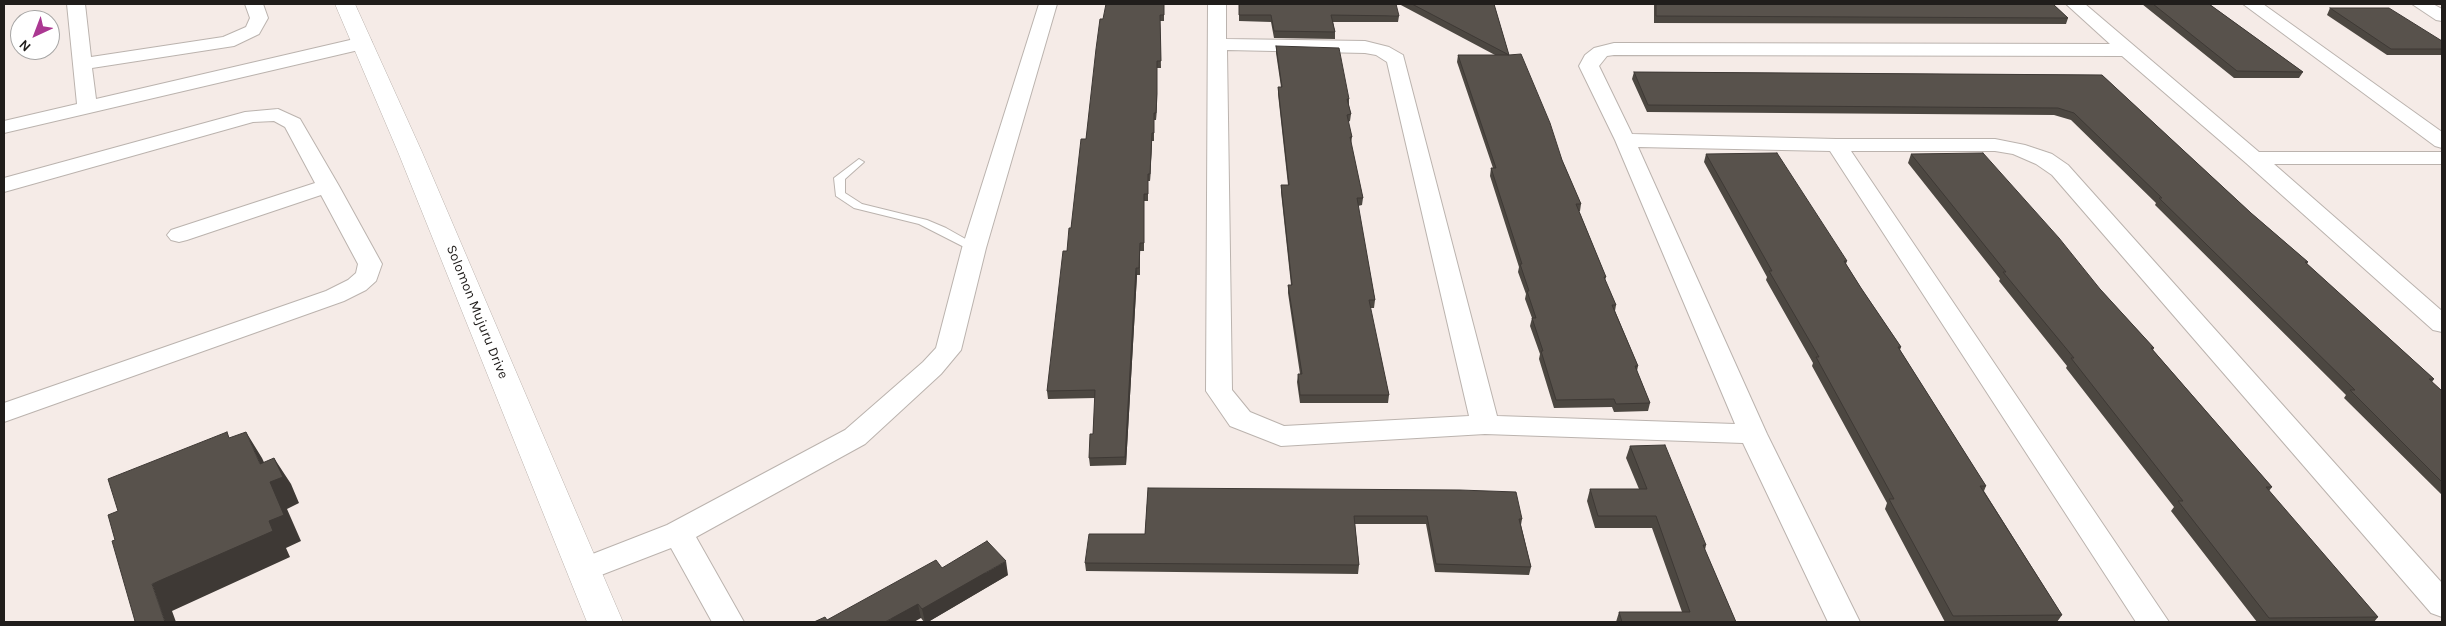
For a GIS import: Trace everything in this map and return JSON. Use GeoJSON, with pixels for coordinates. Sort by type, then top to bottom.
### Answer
{"type":"FeatureCollection","features":[{"type":"Feature","properties":{"kind":"street"},"geometry":{"type":"LineString","coordinates":[[76,4],[87,107]]}},
{"type":"Feature","properties":{"kind":"street"},"geometry":{"type":"LineString","coordinates":[[83,64],[227,42],[253,30],[259,18],[254,4]]}},
{"type":"Feature","properties":{"kind":"street","name":"Solomon Mujuru Drive"},"geometry":{"type":"LineString","coordinates":[[345,4],[605,622]]}},
{"type":"Feature","properties":{"kind":"street"},"geometry":{"type":"LineString","coordinates":[[583,570],[678,533],[855,437],[932,368],[948,350],[974,248],[1048,4]]}},
{"type":"Feature","properties":{"kind":"street"},"geometry":{"type":"LineString","coordinates":[[1217,4],[1219,391],[1240,419],[1280,436],[1485,425],[1753,434]]}},
{"type":"Feature","properties":{"kind":"street"},"geometry":{"type":"LineString","coordinates":[[2075,4],[2254,158],[2442,324]]}},
{"type":"Feature","properties":{"kind":"street"},"geometry":{"type":"LineString","coordinates":[[2252,4],[2442,142]]}},
{"type":"Feature","properties":{"kind":"street"},"geometry":{"type":"LineString","coordinates":[[2421,4],[2442,16]]}},
{"type":"Feature","properties":{"kind":"street"},"geometry":{"type":"LineString","coordinates":[[4,127],[363,43]]}},
{"type":"Feature","properties":{"kind":"street"},"geometry":{"type":"LineString","coordinates":[[1218,44],[1364,47],[1396,59],[1485,425]]}},
{"type":"Feature","properties":{"kind":"street"},"geometry":{"type":"LineString","coordinates":[[1844,622],[1753,434],[1624,140],[1589,66],[1592,59],[1601,52],[1614,49],[2127,50]]}},
{"type":"Feature","properties":{"kind":"street"},"geometry":{"type":"LineString","coordinates":[[4,185],[252,116],[278,115],[294,123],[370,264],[367,276],[357,285],[335,296],[4,413]]}},
{"type":"Feature","properties":{"kind":"street"},"geometry":{"type":"LineString","coordinates":[[1624,140],[1836,145],[1995,145],[2018,149],[2044,159],[2060,170],[2442,604]]}},
{"type":"Feature","properties":{"kind":"street"},"geometry":{"type":"LineString","coordinates":[[1836,145],[2153,622]]}},
{"type":"Feature","properties":{"kind":"street"},"geometry":{"type":"LineString","coordinates":[[2254,158],[2442,158]]}},
{"type":"Feature","properties":{"kind":"street"},"geometry":{"type":"LineString","coordinates":[[178,235],[328,186]]}},
{"type":"Feature","properties":{"kind":"street"},"geometry":{"type":"LineString","coordinates":[[678,533],[728,622]]}},
{"type":"Feature","properties":{"kind":"lane"},"geometry":{"type":"LineString","coordinates":[[859,162],[839,178],[840,194],[858,206],[923,222],[942,230],[974,248]]}},
{"type":"Feature","properties":{"kind":"building"},"geometry":{"type":"Polygon","coordinates":[[[1106,4],[1164,4],[1164,15],[1160,15],[1161,61],[1157,61],[1156,113],[1154,113],[1154,133],[1152,133],[1148,194],[1144,194],[1144,243],[1140,243],[1139,268],[1136,268],[1125,457],[1089,458],[1090,434],[1093,434],[1095,390],[1047,391],[1063,251],[1067,251],[1081,139],[1086,139],[1100,19],[1103,19],[1106,4]]]}},
{"type":"Feature","properties":{"kind":"building"},"geometry":{"type":"Polygon","coordinates":[[[1239,4],[1396,4],[1399,16],[1331,15],[1335,32],[1274,31],[1271,15],[1239,15],[1239,4]]]}},
{"type":"Feature","properties":{"kind":"building"},"geometry":{"type":"Polygon","coordinates":[[[1412,4],[1494,4],[1509,55],[1412,4]]]}},
{"type":"Feature","properties":{"kind":"building"},"geometry":{"type":"Polygon","coordinates":[[[1656,4],[2053,4],[2068,18],[1656,16],[1656,4]]]}},
{"type":"Feature","properties":{"kind":"building"},"geometry":{"type":"Polygon","coordinates":[[[2153,4],[2209,4],[2303,72],[2237,71],[2153,4]]]}},
{"type":"Feature","properties":{"kind":"building"},"geometry":{"type":"Polygon","coordinates":[[[2330,8],[2389,8],[2442,41],[2442,49],[2391,49],[2330,8]]]}},
{"type":"Feature","properties":{"kind":"building"},"geometry":{"type":"Polygon","coordinates":[[[1276,46],[1339,48],[1351,114],[1347,115],[1352,137],[1350,137],[1363,198],[1357,198],[1375,300],[1369,300],[1389,395],[1300,395],[1298,374],[1302,374],[1288,285],[1292,285],[1281,185],[1289,185],[1278,87],[1282,87],[1276,46]]]}},
{"type":"Feature","properties":{"kind":"building"},"geometry":{"type":"Polygon","coordinates":[[[1521,54],[1550,123],[1562,160],[1581,204],[1576,204],[1616,305],[1612,305],[1638,366],[1635,366],[1650,403],[1616,404],[1614,399],[1556,400],[1532,318],[1536,318],[1520,264],[1522,264],[1491,168],[1496,168],[1458,55],[1521,54]]]}},
{"type":"Feature","properties":{"kind":"building"},"geometry":{"type":"Polygon","coordinates":[[[1634,72],[2102,75],[2434,379],[2429,379],[2442,391],[2442,482],[2350,390],[2355,390],[2074,113],[2058,108],[1648,105],[1634,72]]]}},
{"type":"Feature","properties":{"kind":"building"},"geometry":{"type":"Polygon","coordinates":[[[1777,153],[1847,261],[1844,261],[1861,288],[1901,347],[1898,347],[1986,486],[1980,486],[2062,615],[1953,616],[1889,499],[1894,499],[1816,357],[1819,357],[1769,271],[1772,271],[1706,154],[1777,153]]]}},
{"type":"Feature","properties":{"kind":"building"},"geometry":{"type":"Polygon","coordinates":[[[1983,153],[2059,238],[2100,289],[2154,348],[2151,348],[2272,487],[2266,487],[2378,617],[2269,618],[2178,501],[2183,501],[2071,358],[2074,358],[2003,272],[2006,272],[1911,154],[1983,153]]]}},
{"type":"Feature","properties":{"kind":"building"},"geometry":{"type":"Polygon","coordinates":[[[227,432],[229,438],[246,432],[260,464],[274,458],[283,477],[270,482],[284,515],[269,521],[273,531],[152,584],[165,622],[132,622],[135,621],[112,541],[115,540],[108,515],[118,511],[108,479],[227,432]]]}},
{"type":"Feature","properties":{"kind":"building"},"geometry":{"type":"Polygon","coordinates":[[[1665,445],[1706,545],[1703,545],[1736,622],[1622,622],[1619,612],[1690,612],[1656,516],[1598,516],[1590,489],[1647,489],[1630,446],[1665,445]]]}},
{"type":"Feature","properties":{"kind":"building"},"geometry":{"type":"Polygon","coordinates":[[[1148,488],[1516,492],[1522,519],[1519,519],[1531,567],[1436,564],[1427,516],[1354,516],[1359,565],[1085,563],[1089,534],[1145,534],[1148,488]]]}},
{"type":"Feature","properties":{"kind":"building"},"geometry":{"type":"Polygon","coordinates":[[[987,541],[1006,561],[922,609],[918,604],[885,622],[814,622],[825,617],[827,620],[936,560],[942,568],[987,541]]]}}]}
